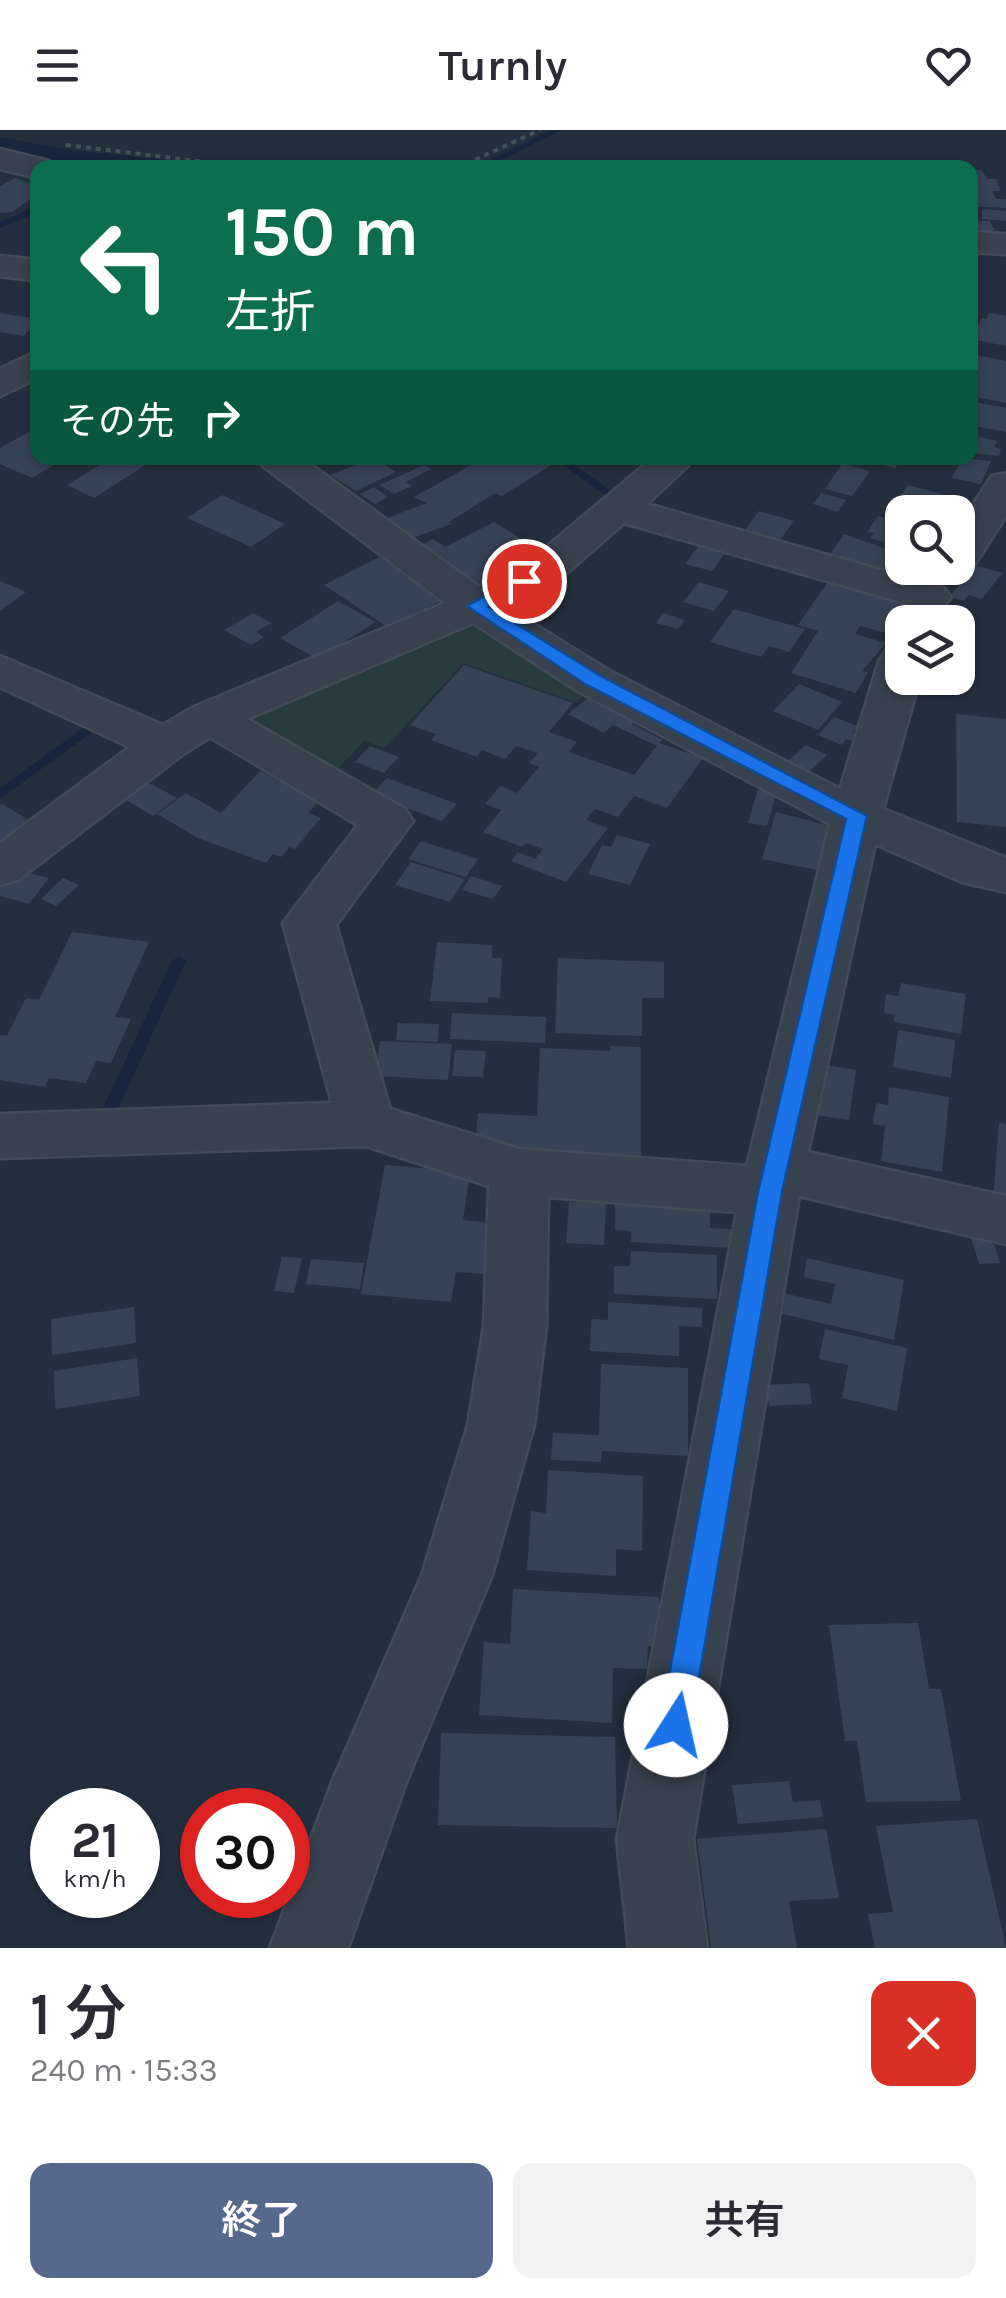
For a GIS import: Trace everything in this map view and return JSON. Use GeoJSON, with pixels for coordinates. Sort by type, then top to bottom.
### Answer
{"type":"FeatureCollection","features":[{"type":"Feature","properties":{"kind":"street"},"geometry":{"type":"LineString","coordinates":[[0,159],[44,155]]}},
{"type":"Feature","properties":{"kind":"street"},"geometry":{"type":"LineString","coordinates":[[978,242],[1006,244]]}},
{"type":"Feature","properties":{"kind":"street"},"geometry":{"type":"LineString","coordinates":[[0,266],[30,270]]}},
{"type":"Feature","properties":{"kind":"street"},"geometry":{"type":"LineString","coordinates":[[0,340],[30,345]]}},
{"type":"Feature","properties":{"kind":"street"},"geometry":{"type":"LineString","coordinates":[[0,385],[30,367]]}},
{"type":"Feature","properties":{"kind":"street"},"geometry":{"type":"LineString","coordinates":[[286,465],[476,606],[592,680],[856,816],[980,870],[1006,875]]}},
{"type":"Feature","properties":{"kind":"street"},"geometry":{"type":"LineString","coordinates":[[0,868],[165,744],[210,717],[476,606],[547,568],[668,465]]}},
{"type":"Feature","properties":{"kind":"street"},"geometry":{"type":"LineString","coordinates":[[975,532],[1006,485]]}},
{"type":"Feature","properties":{"kind":"street"},"geometry":{"type":"LineString","coordinates":[[619,509],[933,596]]}},
{"type":"Feature","properties":{"kind":"street"},"geometry":{"type":"LineString","coordinates":[[0,670],[165,744]]}},
{"type":"Feature","properties":{"kind":"street"},"geometry":{"type":"LineString","coordinates":[[668,1948],[655,1839],[772,1180],[856,816],[892,695]]}},
{"type":"Feature","properties":{"kind":"street"},"geometry":{"type":"LineString","coordinates":[[210,717],[388,821],[309,923],[366,1124]]}},
{"type":"Feature","properties":{"kind":"street"},"geometry":{"type":"LineString","coordinates":[[0,1136],[366,1124],[520,1172],[772,1180],[1006,1220]]}},
{"type":"Feature","properties":{"kind":"street"},"geometry":{"type":"LineString","coordinates":[[309,1948],[370,1780],[457,1575],[501,1425],[515,1326],[520,1172]]}},
{"type":"Feature","properties":{"kind":"path"},"geometry":{"type":"LineString","coordinates":[[474,160],[540,130]]}},
{"type":"Feature","properties":{"kind":"path"},"geometry":{"type":"LineString","coordinates":[[44,155],[125,160]]}},
{"type":"Feature","properties":{"kind":"green space"},"geometry":{"type":"Polygon","coordinates":[[[478,623],[587,693],[574,702],[463,663],[385,748],[364,741],[333,774],[246,726],[246,713],[460,624],[478,623]]]}},
{"type":"Feature","properties":{"kind":"water"},"geometry":{"type":"Polygon","coordinates":[[[0,137],[64,149],[170,160],[39,160],[0,150],[0,137]]]}},
{"type":"Feature","properties":{"kind":"building"},"geometry":{"type":"Polygon","coordinates":[[[978,170],[987,179],[996,179],[1001,191],[992,191],[996,199],[1006,199],[1006,208],[978,206],[978,170]]]}},
{"type":"Feature","properties":{"kind":"building"},"geometry":{"type":"Polygon","coordinates":[[[15,178],[30,183],[30,200],[12,212],[0,213],[0,186],[15,178]]]}},
{"type":"Feature","properties":{"kind":"building"},"geometry":{"type":"Polygon","coordinates":[[[982,209],[1006,211],[1006,221],[982,219],[982,209]]]}},
{"type":"Feature","properties":{"kind":"building"},"geometry":{"type":"Polygon","coordinates":[[[978,221],[990,221],[997,235],[978,236],[978,221]]]}},
{"type":"Feature","properties":{"kind":"building"},"geometry":{"type":"Polygon","coordinates":[[[0,313],[30,318],[30,331],[24,336],[0,332],[0,313]]]}},
{"type":"Feature","properties":{"kind":"building"},"geometry":{"type":"Polygon","coordinates":[[[989,313],[1006,316],[1006,346],[978,340],[978,326],[982,318],[986,319],[989,313]]]}},
{"type":"Feature","properties":{"kind":"building"},"geometry":{"type":"Polygon","coordinates":[[[978,356],[1006,361],[1006,403],[978,398],[978,356]]]}},
{"type":"Feature","properties":{"kind":"building"},"geometry":{"type":"Polygon","coordinates":[[[978,403],[1006,408],[1006,432],[978,427],[978,403]]]}},
{"type":"Feature","properties":{"kind":"building"},"geometry":{"type":"Polygon","coordinates":[[[30,431],[30,465],[54,465],[32,478],[0,464],[0,448],[30,431]]]}},
{"type":"Feature","properties":{"kind":"building"},"geometry":{"type":"Polygon","coordinates":[[[978,437],[997,441],[994,447],[1001,449],[999,456],[978,454],[978,437]]]}},
{"type":"Feature","properties":{"kind":"building"},"geometry":{"type":"Polygon","coordinates":[[[991,461],[981,484],[952,478],[958,465],[991,461]]]}},
{"type":"Feature","properties":{"kind":"building"},"geometry":{"type":"Polygon","coordinates":[[[100,465],[145,465],[94,498],[67,485],[100,465]]]}},
{"type":"Feature","properties":{"kind":"building"},"geometry":{"type":"Polygon","coordinates":[[[355,465],[384,465],[396,472],[356,491],[330,475],[355,465]]]}},
{"type":"Feature","properties":{"kind":"building"},"geometry":{"type":"Polygon","coordinates":[[[424,465],[431,469],[406,482],[412,486],[394,494],[380,485],[424,465]]]}},
{"type":"Feature","properties":{"kind":"building"},"geometry":{"type":"Polygon","coordinates":[[[471,465],[551,465],[502,496],[495,493],[451,524],[410,539],[387,518],[427,503],[414,497],[471,465]]]}},
{"type":"Feature","properties":{"kind":"building"},"geometry":{"type":"Polygon","coordinates":[[[841,465],[870,471],[852,496],[825,489],[841,465]]]}},
{"type":"Feature","properties":{"kind":"building"},"geometry":{"type":"Polygon","coordinates":[[[908,485],[946,495],[901,495],[908,485]]]}},
{"type":"Feature","properties":{"kind":"building"},"geometry":{"type":"Polygon","coordinates":[[[374,487],[388,497],[375,504],[360,494],[374,487]]]}},
{"type":"Feature","properties":{"kind":"building"},"geometry":{"type":"Polygon","coordinates":[[[821,493],[846,500],[838,512],[813,504],[821,493]]]}},
{"type":"Feature","properties":{"kind":"building"},"geometry":{"type":"Polygon","coordinates":[[[222,495],[285,524],[251,547],[187,518],[222,495]]]}},
{"type":"Feature","properties":{"kind":"building"},"geometry":{"type":"Polygon","coordinates":[[[759,511],[794,521],[776,545],[741,535],[759,511]]]}},
{"type":"Feature","properties":{"kind":"building"},"geometry":{"type":"Polygon","coordinates":[[[878,516],[885,518],[885,542],[870,538],[874,533],[867,532],[878,516]]]}},
{"type":"Feature","properties":{"kind":"building"},"geometry":{"type":"Polygon","coordinates":[[[494,522],[544,553],[482,586],[418,547],[433,539],[445,547],[494,522]]]}},
{"type":"Feature","properties":{"kind":"building"},"geometry":{"type":"Polygon","coordinates":[[[844,534],[885,549],[885,573],[828,557],[844,534]]]}},
{"type":"Feature","properties":{"kind":"building"},"geometry":{"type":"Polygon","coordinates":[[[701,543],[727,550],[712,571],[685,564],[701,543]]]}},
{"type":"Feature","properties":{"kind":"building"},"geometry":{"type":"Polygon","coordinates":[[[379,557],[444,599],[389,628],[324,585],[379,557]]]}},
{"type":"Feature","properties":{"kind":"building"},"geometry":{"type":"Polygon","coordinates":[[[975,565],[1002,573],[982,599],[969,595],[964,601],[950,596],[959,585],[975,585],[975,565]]]}},
{"type":"Feature","properties":{"kind":"building"},"geometry":{"type":"Polygon","coordinates":[[[829,580],[908,602],[885,605],[885,633],[860,626],[855,634],[885,643],[862,671],[868,672],[856,693],[791,673],[818,631],[798,625],[829,580]]]}},
{"type":"Feature","properties":{"kind":"building"},"geometry":{"type":"Polygon","coordinates":[[[0,581],[26,592],[0,611],[0,581]]]}},
{"type":"Feature","properties":{"kind":"building"},"geometry":{"type":"Polygon","coordinates":[[[699,582],[729,591],[714,611],[683,602],[699,582]]]}},
{"type":"Feature","properties":{"kind":"building"},"geometry":{"type":"Polygon","coordinates":[[[338,601],[376,622],[317,659],[280,638],[338,601]]]}},
{"type":"Feature","properties":{"kind":"building"},"geometry":{"type":"Polygon","coordinates":[[[734,609],[805,629],[789,652],[769,646],[761,657],[710,642],[734,609]]]}},
{"type":"Feature","properties":{"kind":"building"},"geometry":{"type":"Polygon","coordinates":[[[253,613],[271,623],[256,632],[264,637],[251,645],[224,630],[253,613]]]}},
{"type":"Feature","properties":{"kind":"building"},"geometry":{"type":"Polygon","coordinates":[[[663,613],[685,620],[678,629],[656,623],[663,613]]]}},
{"type":"Feature","properties":{"kind":"building"},"geometry":{"type":"Polygon","coordinates":[[[464,665],[573,703],[549,732],[577,742],[569,752],[634,775],[657,746],[613,725],[604,733],[568,714],[591,696],[637,720],[632,724],[663,740],[659,743],[703,758],[667,808],[634,796],[618,817],[595,809],[586,820],[608,828],[566,882],[511,861],[518,852],[535,859],[543,849],[526,843],[522,847],[483,832],[501,810],[485,804],[500,786],[517,793],[539,767],[529,763],[538,753],[516,746],[505,759],[482,750],[477,757],[431,740],[436,734],[410,725],[464,665]]]}},
{"type":"Feature","properties":{"kind":"building"},"geometry":{"type":"Polygon","coordinates":[[[799,684],[842,702],[818,730],[773,711],[799,684]]]}},
{"type":"Feature","properties":{"kind":"building"},"geometry":{"type":"Polygon","coordinates":[[[956,714],[1006,719],[1006,827],[957,822],[956,714]]]}},
{"type":"Feature","properties":{"kind":"building"},"geometry":{"type":"Polygon","coordinates":[[[834,717],[858,726],[853,732],[862,735],[856,743],[846,739],[842,745],[818,735],[834,717]]]}},
{"type":"Feature","properties":{"kind":"building"},"geometry":{"type":"Polygon","coordinates":[[[806,745],[827,755],[809,772],[788,761],[806,745]]]}},
{"type":"Feature","properties":{"kind":"building"},"geometry":{"type":"Polygon","coordinates":[[[370,746],[399,757],[384,773],[355,762],[370,746]]]}},
{"type":"Feature","properties":{"kind":"building"},"geometry":{"type":"Polygon","coordinates":[[[260,771],[325,793],[308,813],[321,818],[295,849],[289,847],[281,857],[273,854],[266,863],[198,838],[157,814],[186,793],[221,813],[260,771]]]}},
{"type":"Feature","properties":{"kind":"building"},"geometry":{"type":"Polygon","coordinates":[[[387,778],[457,804],[442,821],[371,795],[387,778]]]}},
{"type":"Feature","properties":{"kind":"building"},"geometry":{"type":"Polygon","coordinates":[[[144,780],[177,798],[153,816],[121,797],[144,780]]]}},
{"type":"Feature","properties":{"kind":"building"},"geometry":{"type":"Polygon","coordinates":[[[759,785],[777,792],[767,826],[748,823],[759,785]]]}},
{"type":"Feature","properties":{"kind":"building"},"geometry":{"type":"Polygon","coordinates":[[[0,806],[37,825],[0,851],[0,806]]]}},
{"type":"Feature","properties":{"kind":"building"},"geometry":{"type":"Polygon","coordinates":[[[776,812],[829,826],[817,870],[762,859],[776,812]]]}},
{"type":"Feature","properties":{"kind":"building"},"geometry":{"type":"Polygon","coordinates":[[[617,835],[650,844],[630,885],[588,874],[602,845],[611,847],[617,835]]]}},
{"type":"Feature","properties":{"kind":"building"},"geometry":{"type":"Polygon","coordinates":[[[421,841],[478,859],[466,877],[408,859],[421,841]]]}},
{"type":"Feature","properties":{"kind":"building"},"geometry":{"type":"Polygon","coordinates":[[[411,862],[465,879],[450,902],[395,885],[411,862]]]}},
{"type":"Feature","properties":{"kind":"building"},"geometry":{"type":"Polygon","coordinates":[[[15,869],[49,878],[29,904],[0,896],[0,888],[15,869]]]}},
{"type":"Feature","properties":{"kind":"building"},"geometry":{"type":"Polygon","coordinates":[[[471,876],[502,886],[493,899],[462,890],[471,876]]]}},
{"type":"Feature","properties":{"kind":"building"},"geometry":{"type":"Polygon","coordinates":[[[63,878],[79,885],[56,906],[41,899],[63,878]]]}},
{"type":"Feature","properties":{"kind":"building"},"geometry":{"type":"Polygon","coordinates":[[[72,932],[149,942],[115,1017],[131,1019],[111,1063],[96,1061],[86,1083],[49,1078],[45,1087],[0,1080],[0,1035],[7,1036],[26,998],[39,1000],[72,932]]]}},
{"type":"Feature","properties":{"kind":"building"},"geometry":{"type":"Polygon","coordinates":[[[437,942],[492,945],[492,958],[502,958],[500,998],[488,997],[488,1003],[430,1001],[437,942]]]}},
{"type":"Feature","properties":{"kind":"building"},"geometry":{"type":"Polygon","coordinates":[[[558,958],[664,962],[664,998],[642,998],[642,1036],[555,1033],[558,958]]]}},
{"type":"Feature","properties":{"kind":"building"},"geometry":{"type":"Polygon","coordinates":[[[901,983],[966,994],[961,1034],[894,1022],[895,1015],[884,1013],[886,994],[898,996],[901,983]]]}},
{"type":"Feature","properties":{"kind":"building"},"geometry":{"type":"Polygon","coordinates":[[[452,1013],[546,1017],[545,1043],[450,1039],[452,1013]]]}},
{"type":"Feature","properties":{"kind":"building"},"geometry":{"type":"Polygon","coordinates":[[[398,1023],[439,1024],[437,1042],[396,1040],[398,1023]]]}},
{"type":"Feature","properties":{"kind":"building"},"geometry":{"type":"Polygon","coordinates":[[[898,1030],[955,1040],[951,1078],[893,1067],[898,1030]]]}},
{"type":"Feature","properties":{"kind":"building"},"geometry":{"type":"Polygon","coordinates":[[[380,1041],[452,1044],[448,1080],[375,1076],[380,1041]]]}},
{"type":"Feature","properties":{"kind":"building"},"geometry":{"type":"Polygon","coordinates":[[[610,1046],[641,1047],[641,1162],[534,1158],[534,1149],[475,1147],[478,1113],[537,1116],[540,1048],[610,1051],[610,1046]]]}},
{"type":"Feature","properties":{"kind":"building"},"geometry":{"type":"Polygon","coordinates":[[[455,1050],[486,1051],[483,1077],[452,1076],[455,1050]]]}},
{"type":"Feature","properties":{"kind":"building"},"geometry":{"type":"Polygon","coordinates":[[[821,1064],[856,1070],[849,1120],[814,1115],[821,1064]]]}},
{"type":"Feature","properties":{"kind":"building"},"geometry":{"type":"Polygon","coordinates":[[[889,1087],[949,1097],[942,1172],[881,1161],[885,1126],[873,1124],[876,1103],[888,1105],[889,1087]]]}},
{"type":"Feature","properties":{"kind":"building"},"geometry":{"type":"Polygon","coordinates":[[[999,1123],[1006,1124],[1006,1201],[993,1199],[999,1123]]]}},
{"type":"Feature","properties":{"kind":"building"},"geometry":{"type":"Polygon","coordinates":[[[385,1165],[470,1172],[463,1220],[492,1223],[485,1274],[456,1272],[451,1302],[361,1294],[385,1165]]]}},
{"type":"Feature","properties":{"kind":"building"},"geometry":{"type":"Polygon","coordinates":[[[569,1202],[606,1203],[604,1245],[566,1243],[569,1202]]]}},
{"type":"Feature","properties":{"kind":"building"},"geometry":{"type":"Polygon","coordinates":[[[615,1202],[710,1208],[710,1228],[731,1229],[731,1248],[631,1242],[631,1231],[615,1230],[615,1202]]]}},
{"type":"Feature","properties":{"kind":"building"},"geometry":{"type":"Polygon","coordinates":[[[990,1230],[1000,1263],[979,1264],[969,1231],[990,1230]]]}},
{"type":"Feature","properties":{"kind":"building"},"geometry":{"type":"Polygon","coordinates":[[[631,1251],[717,1255],[717,1299],[614,1294],[614,1266],[630,1266],[631,1251]]]}},
{"type":"Feature","properties":{"kind":"building"},"geometry":{"type":"Polygon","coordinates":[[[282,1257],[302,1258],[294,1293],[274,1291],[282,1257]]]}},
{"type":"Feature","properties":{"kind":"building"},"geometry":{"type":"Polygon","coordinates":[[[807,1258],[904,1280],[894,1340],[779,1313],[783,1293],[831,1304],[835,1284],[804,1277],[807,1258]]]}},
{"type":"Feature","properties":{"kind":"building"},"geometry":{"type":"Polygon","coordinates":[[[311,1259],[364,1263],[360,1289],[306,1284],[311,1259]]]}},
{"type":"Feature","properties":{"kind":"building"},"geometry":{"type":"Polygon","coordinates":[[[608,1302],[702,1308],[702,1327],[679,1326],[679,1356],[590,1351],[591,1319],[608,1320],[608,1302]]]}},
{"type":"Feature","properties":{"kind":"building"},"geometry":{"type":"Polygon","coordinates":[[[134,1307],[136,1343],[52,1355],[51,1319],[134,1307]]]}},
{"type":"Feature","properties":{"kind":"building"},"geometry":{"type":"Polygon","coordinates":[[[825,1329],[907,1348],[897,1411],[842,1398],[848,1365],[819,1359],[825,1329]]]}},
{"type":"Feature","properties":{"kind":"building"},"geometry":{"type":"Polygon","coordinates":[[[137,1358],[140,1396],[55,1409],[54,1371],[137,1358]]]}},
{"type":"Feature","properties":{"kind":"building"},"geometry":{"type":"Polygon","coordinates":[[[601,1364],[688,1368],[688,1456],[602,1451],[601,1462],[551,1460],[553,1433],[599,1435],[601,1364]]]}},
{"type":"Feature","properties":{"kind":"building"},"geometry":{"type":"Polygon","coordinates":[[[809,1383],[812,1404],[769,1406],[765,1385],[809,1383]]]}},
{"type":"Feature","properties":{"kind":"building"},"geometry":{"type":"Polygon","coordinates":[[[548,1470],[643,1476],[642,1551],[616,1549],[616,1576],[527,1570],[531,1511],[546,1513],[548,1470]]]}},
{"type":"Feature","properties":{"kind":"building"},"geometry":{"type":"Polygon","coordinates":[[[513,1589],[659,1597],[659,1647],[648,1646],[647,1669],[613,1668],[612,1723],[479,1715],[484,1642],[510,1644],[513,1589]]]}},
{"type":"Feature","properties":{"kind":"building"},"geometry":{"type":"Polygon","coordinates":[[[918,1623],[929,1689],[941,1689],[961,1801],[866,1802],[857,1741],[845,1741],[829,1625],[918,1623]]]}},
{"type":"Feature","properties":{"kind":"building"},"geometry":{"type":"Polygon","coordinates":[[[441,1733],[615,1737],[617,1828],[438,1825],[441,1733]]]}},
{"type":"Feature","properties":{"kind":"building"},"geometry":{"type":"Polygon","coordinates":[[[789,1781],[793,1802],[820,1800],[823,1817],[738,1824],[732,1785],[789,1781]]]}},
{"type":"Feature","properties":{"kind":"building"},"geometry":{"type":"Polygon","coordinates":[[[977,1819],[1006,1948],[875,1948],[868,1914],[893,1912],[876,1826],[977,1819]]]}},
{"type":"Feature","properties":{"kind":"building"},"geometry":{"type":"Polygon","coordinates":[[[826,1829],[839,1898],[789,1901],[797,1948],[711,1948],[697,1839],[826,1829]]]}},
{"type":"Feature","properties":{"kind":"waterway"},"geometry":{"type":"LineString","coordinates":[[495,160],[558,130]]}},
{"type":"Feature","properties":{"kind":"waterway"},"geometry":{"type":"LineString","coordinates":[[0,225],[30,212]]}},
{"type":"Feature","properties":{"kind":"waterway"},"geometry":{"type":"LineString","coordinates":[[568,465],[613,496],[623,487]]}},
{"type":"Feature","properties":{"kind":"waterway"},"geometry":{"type":"LineString","coordinates":[[0,795],[93,725]]}},
{"type":"Feature","properties":{"kind":"waterway"},"geometry":{"type":"LineString","coordinates":[[93,1118],[106,1118],[179,961]]}},
{"type":"Feature","properties":{"kind":"route"},"geometry":{"type":"LineString","coordinates":[[524,581],[476,606],[592,680],[856,816],[770,1192],[676,1725]]}}]}
